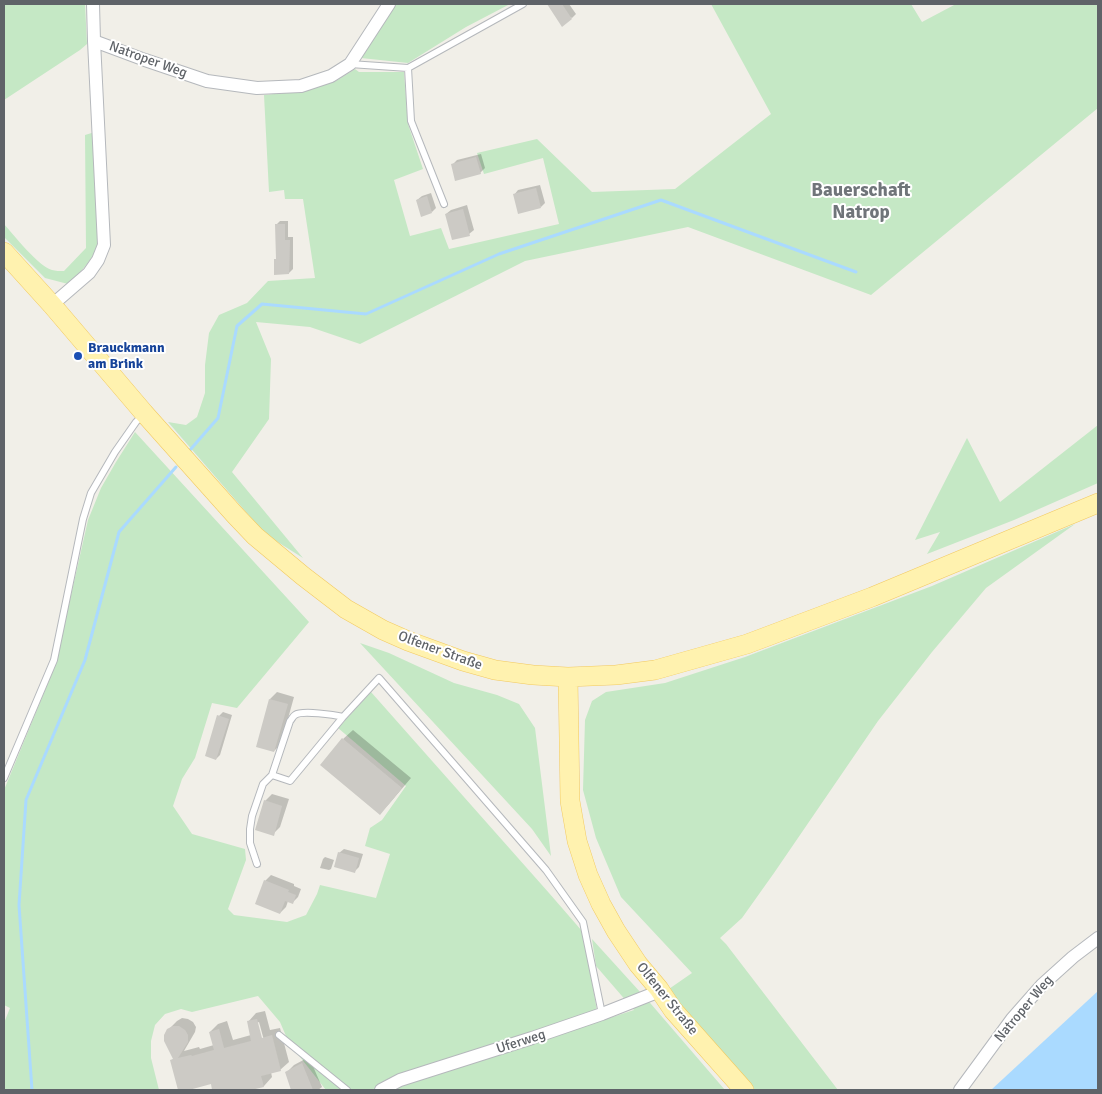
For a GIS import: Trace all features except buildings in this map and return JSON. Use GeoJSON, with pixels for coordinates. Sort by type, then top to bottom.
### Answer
{"type":"FeatureCollection","features":[{"type":"Feature","properties":{"kind":"main road","name":"Olfener Straße"},"geometry":{"type":"LineString","coordinates":[[4,252],[254,536],[346,609],[383,630],[463,662],[495,670],[568,677],[570,801],[577,841],[588,875],[616,931],[638,964],[673,1010],[744,1090]]}},
{"type":"Feature","properties":{"kind":"main road"},"geometry":{"type":"LineString","coordinates":[[568,677],[616,675],[655,670],[747,644],[872,597],[1098,503]]}},
{"type":"Feature","properties":{"kind":"street"},"geometry":{"type":"LineString","coordinates":[[93,4],[94,41]]}},
{"type":"Feature","properties":{"kind":"street","name":"Natroper Weg"},"geometry":{"type":"LineString","coordinates":[[52,305],[89,272],[98,260],[104,245],[94,41],[207,81],[257,88],[301,86],[330,76],[350,64],[390,4]]}},
{"type":"Feature","properties":{"kind":"street","name":"Natroper Weg"},"geometry":{"type":"LineString","coordinates":[[960,1090],[1012,1019],[1042,985],[1073,956],[1098,938]]}},
{"type":"Feature","properties":{"kind":"street","name":"Uferweg"},"geometry":{"type":"LineString","coordinates":[[381,1090],[400,1080],[532,1038],[602,1014],[660,991]]}},
{"type":"Feature","properties":{"kind":"lane"},"geometry":{"type":"LineString","coordinates":[[350,64],[408,68],[523,4]]}},
{"type":"Feature","properties":{"kind":"lane"},"geometry":{"type":"LineString","coordinates":[[408,68],[411,121],[444,204]]}},
{"type":"Feature","properties":{"kind":"lane"},"geometry":{"type":"LineString","coordinates":[[4,778],[54,660],[83,519],[91,493],[115,452],[144,413]]}},
{"type":"Feature","properties":{"kind":"lane"},"geometry":{"type":"LineString","coordinates":[[272,775],[290,781],[343,716],[379,678],[546,870],[583,922],[602,1014]]}},
{"type":"Feature","properties":{"kind":"lane"},"geometry":{"type":"LineString","coordinates":[[258,864],[250,843],[252,816],[264,784],[272,775],[290,721],[295,714],[301,713],[343,716]]}},
{"type":"Feature","properties":{"kind":"lane"},"geometry":{"type":"LineString","coordinates":[[279,1035],[347,1090]]}},
{"type":"Feature","properties":{"kind":"green space"},"geometry":{"type":"Polygon","coordinates":[[[4,4],[85,4],[87,44],[4,100],[4,4]]]}},
{"type":"Feature","properties":{"kind":"green space"},"geometry":{"type":"Polygon","coordinates":[[[396,4],[510,4],[466,27],[408,63],[361,58],[396,4]]]}},
{"type":"Feature","properties":{"kind":"green space"},"geometry":{"type":"Polygon","coordinates":[[[711,4],[911,4],[922,22],[956,4],[1098,4],[1098,108],[871,295],[688,227],[525,261],[360,344],[310,327],[256,322],[271,359],[269,419],[232,472],[303,558],[265,534],[168,422],[186,425],[197,417],[205,393],[205,365],[209,333],[219,315],[247,303],[268,281],[315,278],[303,199],[285,199],[284,190],[269,192],[264,95],[304,91],[336,81],[355,69],[359,72],[404,72],[408,124],[423,169],[394,180],[410,236],[441,228],[449,249],[559,224],[543,158],[484,174],[477,153],[537,139],[592,192],[675,189],[771,114],[711,4]]]}},
{"type":"Feature","properties":{"kind":"green space"},"geometry":{"type":"Polygon","coordinates":[[[95,132],[100,242],[86,265],[68,284],[45,278],[4,237],[4,224],[40,263],[52,270],[64,271],[86,248],[85,135],[95,132]]]}},
{"type":"Feature","properties":{"kind":"green space"},"geometry":{"type":"Polygon","coordinates":[[[1098,425],[1098,483],[1014,520],[927,554],[940,532],[915,540],[967,438],[1000,502],[1098,425]]]}},
{"type":"Feature","properties":{"kind":"green space"},"geometry":{"type":"Polygon","coordinates":[[[135,432],[309,622],[237,708],[212,703],[195,758],[182,779],[173,806],[192,834],[245,849],[246,860],[228,909],[234,915],[287,922],[306,915],[320,885],[376,898],[390,854],[365,846],[370,828],[382,820],[406,786],[338,728],[371,692],[582,931],[597,1011],[395,1076],[372,1090],[326,1090],[289,1043],[280,1022],[258,996],[192,1012],[181,1009],[165,1014],[155,1025],[151,1041],[151,1058],[159,1090],[4,1090],[4,1023],[10,1008],[4,1005],[4,790],[55,666],[88,520],[101,488],[135,432]]]}},
{"type":"Feature","properties":{"kind":"green space"},"geometry":{"type":"Polygon","coordinates":[[[1075,524],[986,588],[932,652],[878,721],[742,918],[720,938],[838,1090],[755,1090],[666,991],[692,973],[621,897],[596,838],[583,790],[585,720],[592,701],[606,692],[665,683],[745,657],[932,586],[1075,524]]]}},
{"type":"Feature","properties":{"kind":"green space"},"geometry":{"type":"Polygon","coordinates":[[[360,643],[389,653],[454,683],[497,695],[519,704],[535,728],[551,856],[532,829],[360,643]]]}},
{"type":"Feature","properties":{"kind":"green space"},"geometry":{"type":"Polygon","coordinates":[[[592,939],[725,1090],[394,1090],[634,1010],[596,966],[592,939]]]}},
{"type":"Feature","properties":{"kind":"water"},"geometry":{"type":"Polygon","coordinates":[[[1098,991],[1098,1090],[991,1090],[1098,991]]]}},
{"type":"Feature","properties":{"kind":"waterway"},"geometry":{"type":"LineString","coordinates":[[190,450],[218,418],[237,326],[262,304],[366,314],[499,254],[661,200],[856,272]]}},
{"type":"Feature","properties":{"kind":"waterway"},"geometry":{"type":"LineString","coordinates":[[32,1090],[19,905],[26,800],[85,660],[119,532],[176,467]]}},
{"type":"Feature","properties":{"kind":"place","name":"Brauckmann am Brink"},"geometry":{"type":"Point","coordinates":[78,356]}},
{"type":"Feature","properties":{"kind":"district","name":"Bauerschaft Natrop"},"geometry":{"type":"Point","coordinates":[861,202]}}]}
